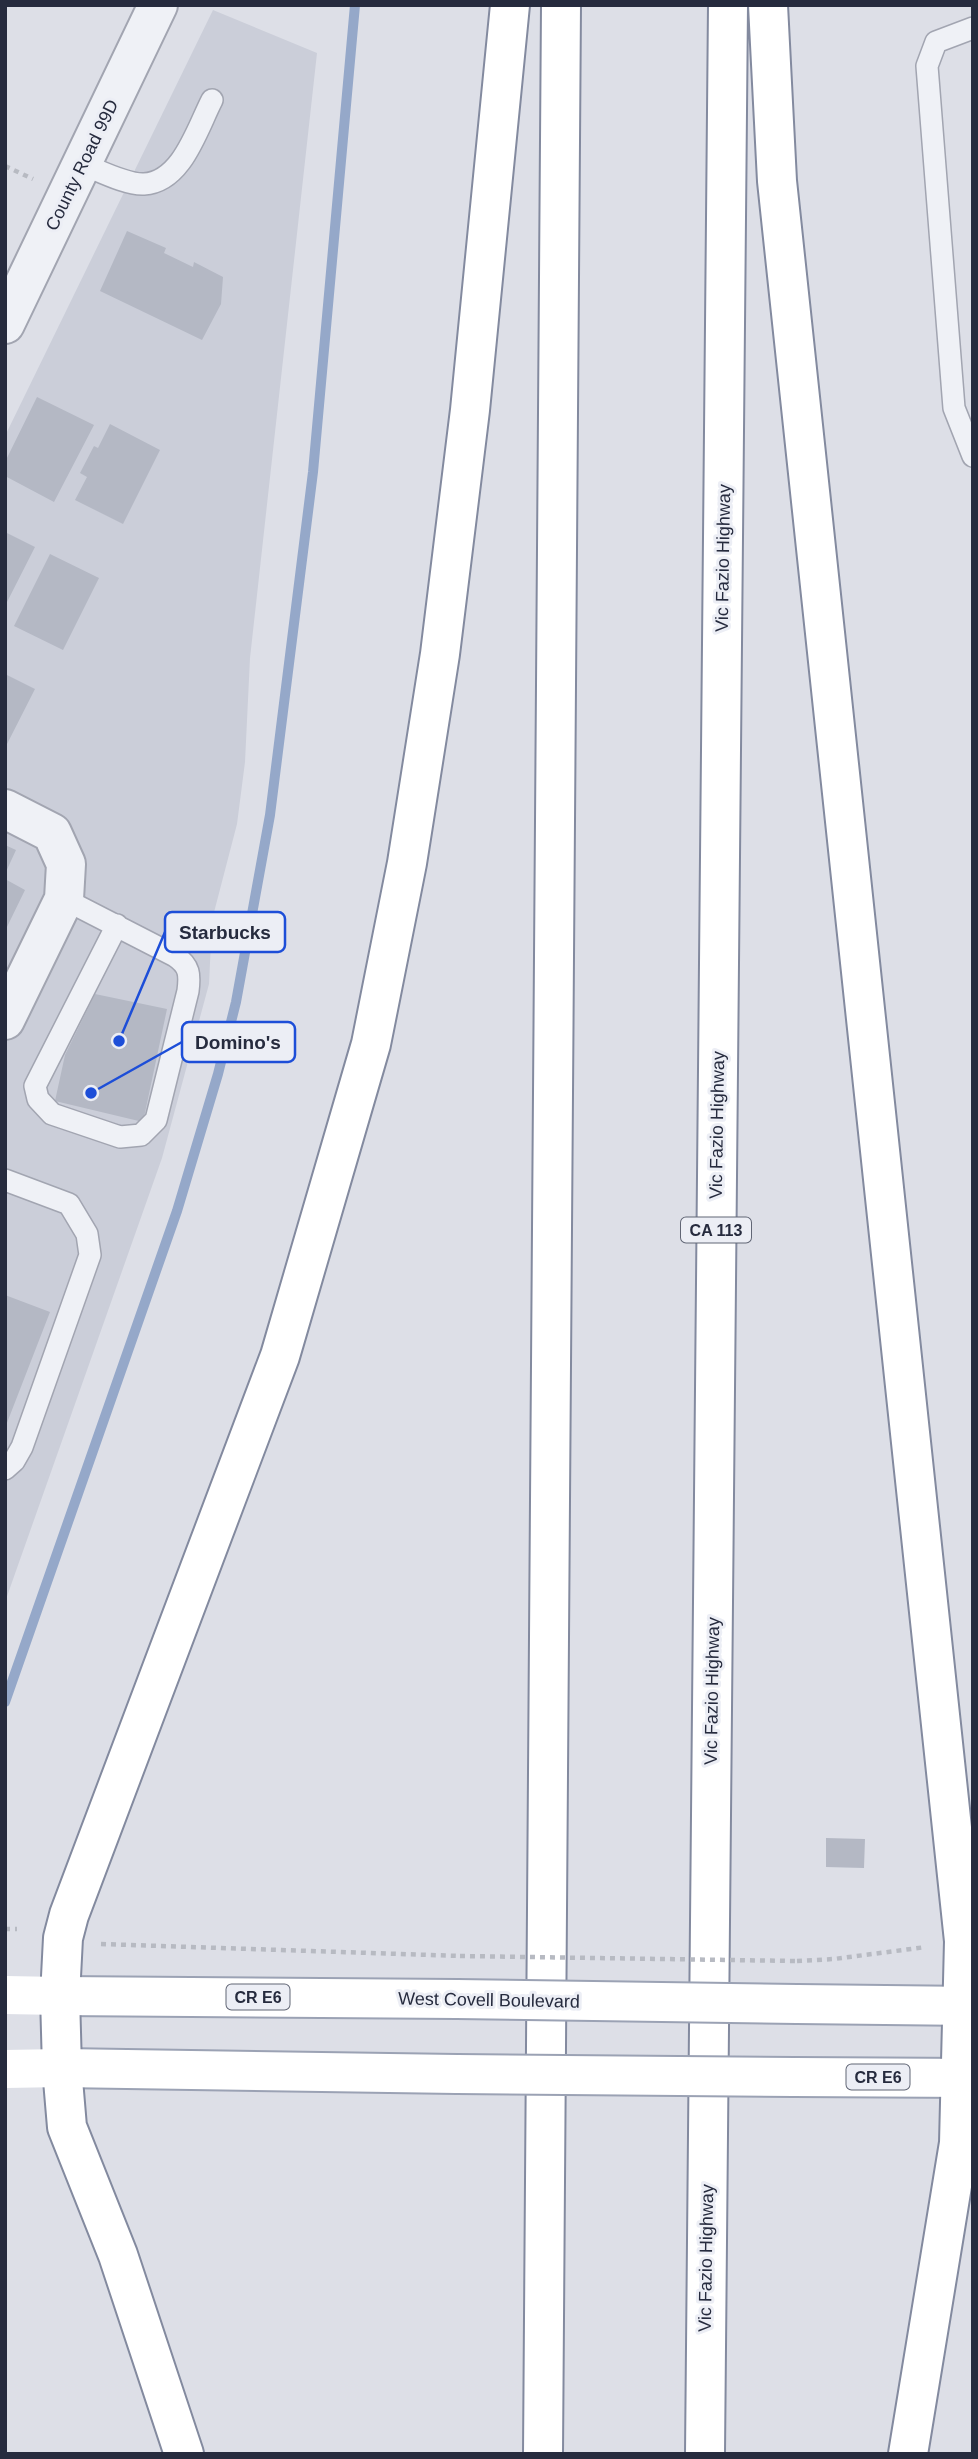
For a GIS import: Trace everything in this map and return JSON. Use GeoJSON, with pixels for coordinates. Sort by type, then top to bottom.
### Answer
{"type":"FeatureCollection","features":[{"type":"Feature","properties":{"kind":"main road"},"geometry":{"type":"LineString","coordinates":[[184,2454],[118,2255],[67,2127],[60,1996],[63,1938],[69,1915],[281,1356],[371,1044],[407,863],[437,678],[470,410],[510,5]]}},
{"type":"Feature","properties":{"kind":"main road"},"geometry":{"type":"LineString","coordinates":[[543,2454],[561,5]]}},
{"type":"Feature","properties":{"kind":"main road","name":"Vic Fazio Highway"},"geometry":{"type":"LineString","coordinates":[[705,2454],[728,5]]}},
{"type":"Feature","properties":{"kind":"main road"},"geometry":{"type":"LineString","coordinates":[[768,5],[777,181],[953,1824],[968,2006],[967,2078],[959,2143],[908,2454]]}},
{"type":"Feature","properties":{"kind":"main road","name":"West Covell Boulevard"},"geometry":{"type":"LineString","coordinates":[[5,1995],[968,2006]]}},
{"type":"Feature","properties":{"kind":"main road","name":"CR E6"},"geometry":{"type":"LineString","coordinates":[[5,2069],[967,2078]]}},
{"type":"Feature","properties":{"kind":"street","name":"County Road 99D"},"geometry":{"type":"LineString","coordinates":[[5,324],[158,5]]}},
{"type":"Feature","properties":{"kind":"street"},"geometry":{"type":"LineString","coordinates":[[5,809],[52,833],[66,864],[64,899],[5,1020]]}},
{"type":"Feature","properties":{"kind":"lane"},"geometry":{"type":"LineString","coordinates":[[973,28],[936,42],[927,66],[954,408],[973,456]]}},
{"type":"Feature","properties":{"kind":"lane"},"geometry":{"type":"LineString","coordinates":[[82,164],[131,182],[144,184],[161,178],[178,166],[212,100]]}},
{"type":"Feature","properties":{"kind":"lane"},"geometry":{"type":"LineString","coordinates":[[64,899],[117,925],[176,956],[190,972],[188,992],[156,1120],[141,1135],[120,1137],[52,1114],[38,1099],[35,1086],[117,925]]}},
{"type":"Feature","properties":{"kind":"lane"},"geometry":{"type":"LineString","coordinates":[[5,1180],[69,1204],[87,1234],[90,1255],[22,1447],[15,1461],[5,1469]]}},
{"type":"Feature","properties":{"kind":"path"},"geometry":{"type":"LineString","coordinates":[[5,1929],[17,1929]]}},
{"type":"Feature","properties":{"kind":"path"},"geometry":{"type":"LineString","coordinates":[[95,1944],[460,1956],[797,1961],[927,1947]]}},
{"type":"Feature","properties":{"kind":"shaded area"},"geometry":{"type":"Polygon","coordinates":[[[213,10],[317,53],[250,658],[245,762],[237,824],[212,920],[209,984],[162,1158],[5,1602],[5,436],[213,10]]]}},
{"type":"Feature","properties":{"kind":"building"},"geometry":{"type":"Polygon","coordinates":[[[127,231],[166,248],[164,253],[193,267],[194,262],[223,277],[221,304],[202,340],[100,291],[127,231]]]}},
{"type":"Feature","properties":{"kind":"building"},"geometry":{"type":"Polygon","coordinates":[[[37,397],[94,425],[54,502],[5,476],[5,462],[37,397]]]}},
{"type":"Feature","properties":{"kind":"building"},"geometry":{"type":"Polygon","coordinates":[[[110,424],[160,450],[123,524],[75,500],[87,477],[80,473],[94,446],[98,448],[110,424]]]}},
{"type":"Feature","properties":{"kind":"building"},"geometry":{"type":"Polygon","coordinates":[[[5,532],[35,547],[5,606],[5,532]]]}},
{"type":"Feature","properties":{"kind":"building"},"geometry":{"type":"Polygon","coordinates":[[[50,554],[99,578],[63,650],[14,626],[50,554]]]}},
{"type":"Feature","properties":{"kind":"building"},"geometry":{"type":"Polygon","coordinates":[[[5,674],[35,689],[5,748],[5,674]]]}},
{"type":"Feature","properties":{"kind":"building"},"geometry":{"type":"Polygon","coordinates":[[[5,845],[16,850],[5,874],[5,845]]]}},
{"type":"Feature","properties":{"kind":"building"},"geometry":{"type":"Polygon","coordinates":[[[5,879],[25,890],[5,931],[5,879]]]}},
{"type":"Feature","properties":{"kind":"building"},"geometry":{"type":"Polygon","coordinates":[[[95,994],[167,1009],[143,1122],[55,1101],[65,1055],[95,994]]]}},
{"type":"Feature","properties":{"kind":"building"},"geometry":{"type":"Polygon","coordinates":[[[5,1295],[50,1312],[5,1428],[5,1295]]]}},
{"type":"Feature","properties":{"kind":"building"},"geometry":{"type":"Polygon","coordinates":[[[826,1838],[865,1839],[864,1868],[826,1867],[826,1838]]]}},
{"type":"Feature","properties":{"kind":"waterway"},"geometry":{"type":"LineString","coordinates":[[5,1702],[177,1211],[218,1074],[236,1002],[270,815],[313,472],[355,5]]}},
{"type":"Feature","properties":{"kind":"place","name":"Starbucks"},"geometry":{"type":"Point","coordinates":[119,1041]}},
{"type":"Feature","properties":{"kind":"place","name":"Domino's"},"geometry":{"type":"Point","coordinates":[91,1093]}}]}
